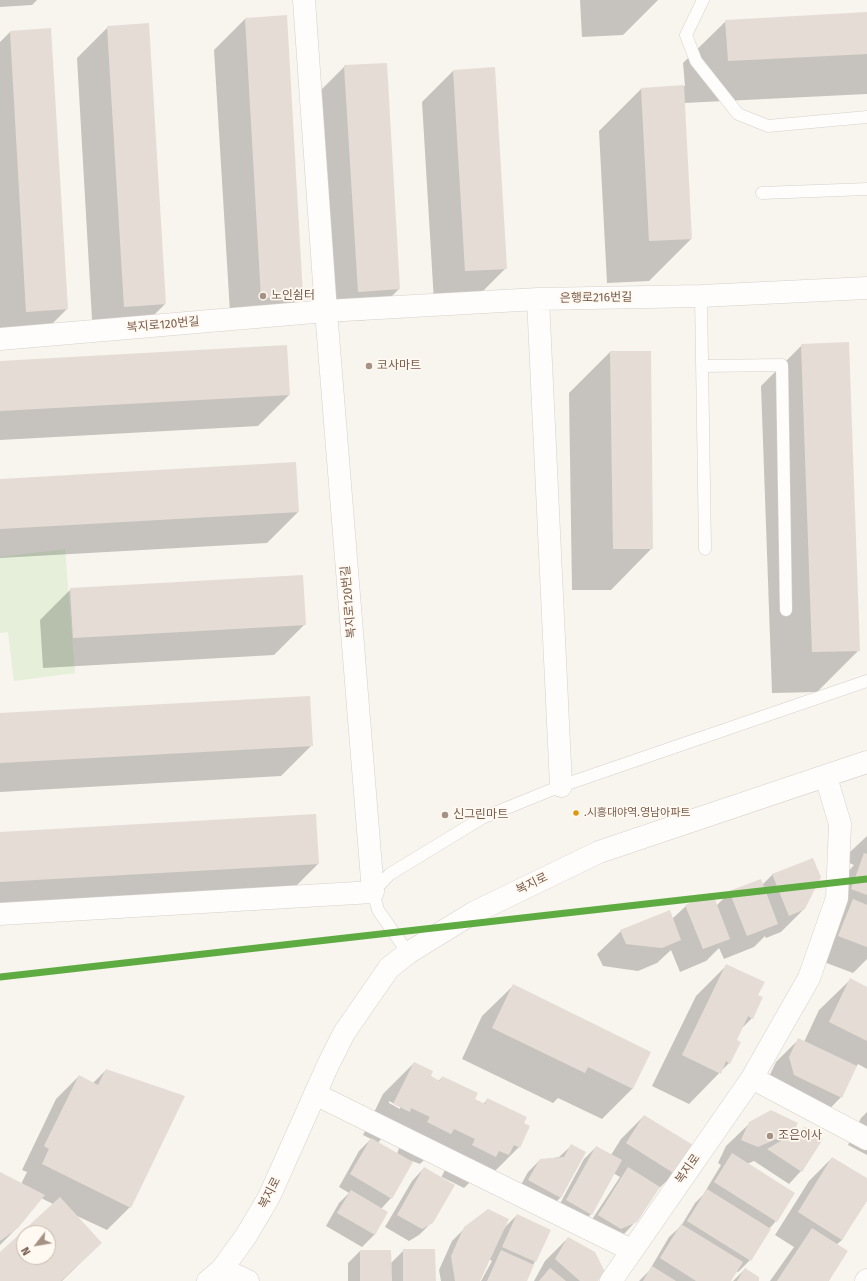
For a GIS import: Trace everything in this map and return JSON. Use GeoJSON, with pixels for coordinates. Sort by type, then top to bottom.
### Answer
{"type":"FeatureCollection","features":[{"type":"Feature","properties":{"kind":"street","name":"복지로120번길"},"geometry":{"type":"LineString","coordinates":[[304,0],[326,311],[373,892]]}},
{"type":"Feature","properties":{"kind":"street","name":"은행로216번길"},"geometry":{"type":"LineString","coordinates":[[326,311],[538,299],[701,296],[867,288]]}},
{"type":"Feature","properties":{"kind":"street"},"geometry":{"type":"LineString","coordinates":[[538,299],[561,786]]}},
{"type":"Feature","properties":{"kind":"street","name":"복지로120번길"},"geometry":{"type":"LineString","coordinates":[[0,339],[326,311]]}},
{"type":"Feature","properties":{"kind":"street","name":"복지로"},"geometry":{"type":"LineString","coordinates":[[215,1275],[246,1236],[269,1197],[344,1033],[389,968],[408,953],[473,912],[599,852],[867,762]]}},
{"type":"Feature","properties":{"kind":"street","name":"복지로"},"geometry":{"type":"LineString","coordinates":[[611,1281],[631,1250],[752,1078],[809,978],[837,898],[840,824],[826,777]]}},
{"type":"Feature","properties":{"kind":"street"},"geometry":{"type":"LineString","coordinates":[[0,914],[373,892]]}},
{"type":"Feature","properties":{"kind":"street"},"geometry":{"type":"LineString","coordinates":[[752,1078],[867,1139]]}},
{"type":"Feature","properties":{"kind":"street"},"geometry":{"type":"LineString","coordinates":[[315,1094],[631,1250]]}},
{"type":"Feature","properties":{"kind":"street"},"geometry":{"type":"LineString","coordinates":[[215,1275],[248,1281]]}},
{"type":"Feature","properties":{"kind":"lane"},"geometry":{"type":"LineString","coordinates":[[703,0],[686,35],[696,61],[738,114],[768,126],[867,117]]}},
{"type":"Feature","properties":{"kind":"lane"},"geometry":{"type":"LineString","coordinates":[[762,194],[867,188]]}},
{"type":"Feature","properties":{"kind":"lane"},"geometry":{"type":"LineString","coordinates":[[701,296],[704,366],[705,549]]}},
{"type":"Feature","properties":{"kind":"lane"},"geometry":{"type":"LineString","coordinates":[[704,366],[782,365],[786,610]]}},
{"type":"Feature","properties":{"kind":"lane"},"geometry":{"type":"LineString","coordinates":[[408,953],[378,910],[373,892],[390,874],[482,818],[561,786],[867,681]]}},
{"type":"Feature","properties":{"kind":"green space"},"geometry":{"type":"Polygon","coordinates":[[[65,549],[75,673],[14,681],[8,632],[0,633],[0,557],[65,549]]]}},
{"type":"Feature","properties":{"kind":"building"},"geometry":{"type":"Polygon","coordinates":[[[867,12],[867,54],[728,61],[725,20],[867,12]]]}},
{"type":"Feature","properties":{"kind":"building"},"geometry":{"type":"Polygon","coordinates":[[[287,15],[303,296],[261,298],[245,18],[287,15]]]}},
{"type":"Feature","properties":{"kind":"building"},"geometry":{"type":"Polygon","coordinates":[[[149,23],[166,304],[124,307],[107,26],[149,23]]]}},
{"type":"Feature","properties":{"kind":"building"},"geometry":{"type":"Polygon","coordinates":[[[51,28],[68,309],[26,312],[10,31],[51,28]]]}},
{"type":"Feature","properties":{"kind":"building"},"geometry":{"type":"Polygon","coordinates":[[[387,63],[400,289],[358,292],[344,65],[387,63]]]}},
{"type":"Feature","properties":{"kind":"building"},"geometry":{"type":"Polygon","coordinates":[[[495,67],[507,269],[465,271],[453,70],[495,67]]]}},
{"type":"Feature","properties":{"kind":"building"},"geometry":{"type":"Polygon","coordinates":[[[684,85],[692,239],[649,241],[641,88],[684,85]]]}},
{"type":"Feature","properties":{"kind":"building"},"geometry":{"type":"Polygon","coordinates":[[[849,342],[860,651],[812,652],[801,344],[849,342]]]}},
{"type":"Feature","properties":{"kind":"building"},"geometry":{"type":"Polygon","coordinates":[[[287,345],[290,395],[0,411],[0,361],[287,345]]]}},
{"type":"Feature","properties":{"kind":"building"},"geometry":{"type":"Polygon","coordinates":[[[610,351],[651,351],[653,549],[613,549],[610,351]]]}},
{"type":"Feature","properties":{"kind":"building"},"geometry":{"type":"Polygon","coordinates":[[[296,462],[299,512],[0,529],[0,479],[296,462]]]}},
{"type":"Feature","properties":{"kind":"building"},"geometry":{"type":"Polygon","coordinates":[[[303,575],[306,625],[73,638],[70,588],[303,575]]]}},
{"type":"Feature","properties":{"kind":"building"},"geometry":{"type":"Polygon","coordinates":[[[310,696],[313,746],[0,763],[0,713],[310,696]]]}},
{"type":"Feature","properties":{"kind":"building"},"geometry":{"type":"Polygon","coordinates":[[[316,814],[319,864],[0,882],[0,832],[316,814]]]}},
{"type":"Feature","properties":{"kind":"building"},"geometry":{"type":"Polygon","coordinates":[[[864,853],[867,854],[867,895],[851,889],[864,853]]]}},
{"type":"Feature","properties":{"kind":"building"},"geometry":{"type":"Polygon","coordinates":[[[813,858],[821,877],[805,909],[789,916],[772,874],[813,858]]]}},
{"type":"Feature","properties":{"kind":"building"},"geometry":{"type":"Polygon","coordinates":[[[761,879],[778,924],[747,936],[729,891],[761,879]]]}},
{"type":"Feature","properties":{"kind":"building"},"geometry":{"type":"Polygon","coordinates":[[[713,894],[730,939],[703,949],[685,905],[713,894]]]}},
{"type":"Feature","properties":{"kind":"building"},"geometry":{"type":"Polygon","coordinates":[[[853,899],[867,905],[867,947],[838,936],[853,899]]]}},
{"type":"Feature","properties":{"kind":"building"},"geometry":{"type":"Polygon","coordinates":[[[670,910],[681,940],[662,948],[626,944],[620,930],[670,910]]]}},
{"type":"Feature","properties":{"kind":"building"},"geometry":{"type":"Polygon","coordinates":[[[726,964],[765,982],[758,995],[763,997],[753,1019],[748,1016],[737,1040],[741,1042],[730,1064],[726,1061],[721,1074],[682,1055],[726,964]]]}},
{"type":"Feature","properties":{"kind":"building"},"geometry":{"type":"Polygon","coordinates":[[[850,978],[867,987],[867,1041],[829,1022],[850,978]]]}},
{"type":"Feature","properties":{"kind":"building"},"geometry":{"type":"Polygon","coordinates":[[[513,984],[651,1052],[633,1089],[588,1067],[585,1073],[492,1028],[513,984]]]}},
{"type":"Feature","properties":{"kind":"building"},"geometry":{"type":"Polygon","coordinates":[[[798,1038],[857,1066],[842,1098],[794,1075],[789,1057],[798,1038]]]}},
{"type":"Feature","properties":{"kind":"building"},"geometry":{"type":"Polygon","coordinates":[[[414,1062],[433,1071],[431,1076],[440,1081],[442,1076],[478,1093],[475,1099],[485,1104],[487,1098],[527,1117],[524,1123],[530,1126],[520,1148],[514,1145],[509,1155],[499,1151],[496,1157],[472,1145],[475,1139],[454,1129],[451,1134],[427,1122],[430,1117],[411,1108],[410,1112],[393,1104],[414,1062]]]}},
{"type":"Feature","properties":{"kind":"building"},"geometry":{"type":"Polygon","coordinates":[[[106,1069],[185,1096],[131,1208],[42,1164],[49,1149],[44,1146],[79,1075],[98,1085],[106,1069]]]}},
{"type":"Feature","properties":{"kind":"building"},"geometry":{"type":"Polygon","coordinates":[[[771,1110],[798,1123],[794,1131],[758,1147],[741,1140],[749,1122],[771,1110]]]}},
{"type":"Feature","properties":{"kind":"building"},"geometry":{"type":"Polygon","coordinates":[[[644,1115],[693,1145],[675,1174],[626,1143],[644,1115]]]}},
{"type":"Feature","properties":{"kind":"building"},"geometry":{"type":"Polygon","coordinates":[[[805,1127],[823,1139],[802,1172],[767,1149],[805,1127]]]}},
{"type":"Feature","properties":{"kind":"building"},"geometry":{"type":"Polygon","coordinates":[[[371,1138],[413,1162],[392,1199],[350,1174],[371,1138]]]}},
{"type":"Feature","properties":{"kind":"building"},"geometry":{"type":"Polygon","coordinates":[[[571,1144],[586,1152],[561,1198],[528,1180],[540,1159],[564,1157],[571,1144]]]}},
{"type":"Feature","properties":{"kind":"building"},"geometry":{"type":"Polygon","coordinates":[[[596,1146],[622,1160],[592,1215],[566,1200],[596,1146]]]}},
{"type":"Feature","properties":{"kind":"building"},"geometry":{"type":"Polygon","coordinates":[[[732,1153],[795,1193],[777,1222],[714,1182],[732,1153]]]}},
{"type":"Feature","properties":{"kind":"building"},"geometry":{"type":"Polygon","coordinates":[[[832,1157],[867,1178],[867,1201],[842,1240],[798,1212],[832,1157]]]}},
{"type":"Feature","properties":{"kind":"building"},"geometry":{"type":"Polygon","coordinates":[[[424,1167],[455,1185],[433,1223],[422,1229],[397,1215],[424,1167]]]}},
{"type":"Feature","properties":{"kind":"building"},"geometry":{"type":"Polygon","coordinates":[[[628,1167],[660,1187],[637,1222],[621,1229],[598,1215],[628,1167]]]}},
{"type":"Feature","properties":{"kind":"building"},"geometry":{"type":"Polygon","coordinates":[[[0,1172],[45,1195],[20,1225],[16,1225],[16,1229],[0,1241],[0,1172]]]}},
{"type":"Feature","properties":{"kind":"building"},"geometry":{"type":"Polygon","coordinates":[[[707,1189],[771,1229],[751,1261],[687,1221],[707,1189]]]}},
{"type":"Feature","properties":{"kind":"building"},"geometry":{"type":"Polygon","coordinates":[[[351,1190],[388,1212],[375,1235],[337,1213],[351,1190]]]}},
{"type":"Feature","properties":{"kind":"building"},"geometry":{"type":"Polygon","coordinates":[[[60,1197],[102,1243],[61,1281],[0,1281],[0,1252],[16,1237],[16,1265],[56,1265],[56,1225],[29,1225],[60,1197]]]}},
{"type":"Feature","properties":{"kind":"building"},"geometry":{"type":"Polygon","coordinates":[[[488,1209],[509,1219],[480,1281],[455,1281],[451,1256],[464,1227],[488,1209]]]}},
{"type":"Feature","properties":{"kind":"building"},"geometry":{"type":"Polygon","coordinates":[[[517,1214],[551,1230],[536,1262],[502,1247],[517,1214]]]}},
{"type":"Feature","properties":{"kind":"building"},"geometry":{"type":"Polygon","coordinates":[[[681,1224],[743,1262],[731,1281],[696,1281],[660,1258],[681,1224]]]}},
{"type":"Feature","properties":{"kind":"building"},"geometry":{"type":"Polygon","coordinates":[[[812,1228],[848,1251],[829,1281],[777,1281],[812,1228]]]}},
{"type":"Feature","properties":{"kind":"building"},"geometry":{"type":"Polygon","coordinates":[[[568,1237],[595,1252],[605,1272],[598,1281],[580,1281],[555,1259],[568,1237]]]}},
{"type":"Feature","properties":{"kind":"building"},"geometry":{"type":"Polygon","coordinates":[[[403,1249],[435,1249],[436,1281],[403,1281],[403,1249]]]}},
{"type":"Feature","properties":{"kind":"building"},"geometry":{"type":"Polygon","coordinates":[[[360,1250],[391,1250],[392,1281],[360,1281],[360,1250]]]}},
{"type":"Feature","properties":{"kind":"building"},"geometry":{"type":"Polygon","coordinates":[[[501,1250],[534,1265],[527,1281],[487,1281],[501,1250]]]}},
{"type":"Feature","properties":{"kind":"building"},"geometry":{"type":"Polygon","coordinates":[[[652,1266],[676,1281],[643,1281],[652,1266]]]}},
{"type":"Feature","properties":{"kind":"building"},"geometry":{"type":"Polygon","coordinates":[[[550,1268],[566,1281],[539,1281],[550,1268]]]}},
{"type":"Feature","properties":{"kind":"building"},"geometry":{"type":"Polygon","coordinates":[[[745,1268],[759,1277],[759,1281],[737,1281],[745,1268]]]}},
{"type":"Feature","properties":{"kind":"transit line"},"geometry":{"type":"LineString","coordinates":[[0,977],[867,879]]}},
{"type":"Feature","properties":{"kind":"place","name":"노인쉼터"},"geometry":{"type":"Point","coordinates":[263,296]}},
{"type":"Feature","properties":{"kind":"place","name":"코사마트"},"geometry":{"type":"Point","coordinates":[369,366]}},
{"type":"Feature","properties":{"kind":"place","name":".시흥대야역.영남아파트"},"geometry":{"type":"Point","coordinates":[576,813]}},
{"type":"Feature","properties":{"kind":"place","name":"신그린마트"},"geometry":{"type":"Point","coordinates":[445,815]}},
{"type":"Feature","properties":{"kind":"place","name":"조은이사"},"geometry":{"type":"Point","coordinates":[770,1136]}}]}
